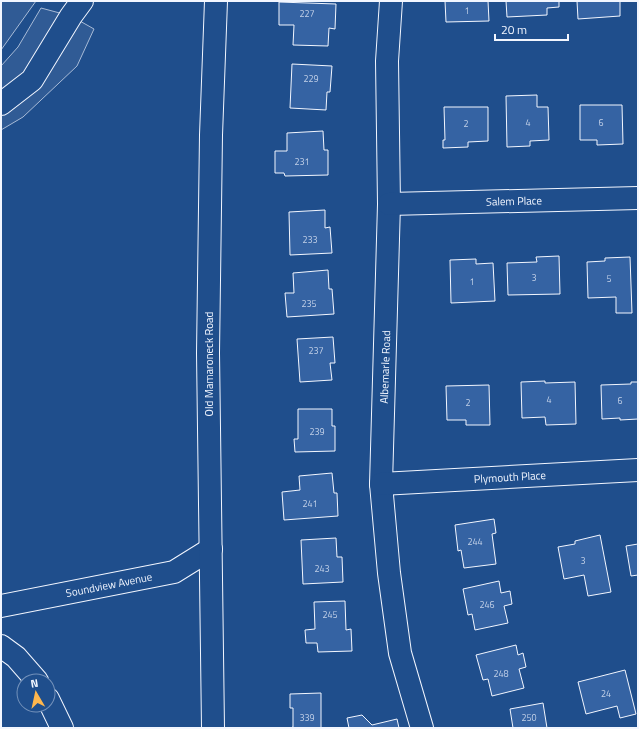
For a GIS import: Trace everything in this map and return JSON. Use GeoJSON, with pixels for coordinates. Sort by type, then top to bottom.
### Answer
{"type":"FeatureCollection","features":[{"type":"Feature","properties":{"kind":"street","name":"Old Mamaroneck Road"},"geometry":{"type":"LineString","coordinates":[[213,728],[208,353],[211,134],[216,1]]}},
{"type":"Feature","properties":{"kind":"street","name":"Albemarle Road"},"geometry":{"type":"LineString","coordinates":[[392,1],[387,61],[390,204],[381,484],[389,573],[400,653],[422,728]]}},
{"type":"Feature","properties":{"kind":"street"},"geometry":{"type":"LineString","coordinates":[[1,104],[32,80],[77,9]]}},
{"type":"Feature","properties":{"kind":"street","name":"Salem Place"},"geometry":{"type":"LineString","coordinates":[[390,204],[638,198]]}},
{"type":"Feature","properties":{"kind":"street","name":"Plymouth Place"},"geometry":{"type":"LineString","coordinates":[[381,484],[638,470]]}},
{"type":"Feature","properties":{"kind":"street","name":"Soundview Avenue"},"geometry":{"type":"LineString","coordinates":[[1,606],[174,572],[211,549]]}},
{"type":"Feature","properties":{"kind":"street"},"geometry":{"type":"LineString","coordinates":[[1,646],[16,657],[30,673]]}},
{"type":"Feature","properties":{"kind":"street"},"geometry":{"type":"LineString","coordinates":[[55,713],[62,728]]}},
{"type":"Feature","properties":{"kind":"shaded area"},"geometry":{"type":"Polygon","coordinates":[[[1,1],[36,1],[1,50],[1,1]]]}},
{"type":"Feature","properties":{"kind":"shaded area"},"geometry":{"type":"Polygon","coordinates":[[[41,8],[71,16],[94,29],[77,66],[23,117],[1,130],[1,66],[18,47],[41,8]]]}},
{"type":"Feature","properties":{"kind":"building"},"geometry":{"type":"Polygon","coordinates":[[[445,1],[488,1],[489,21],[446,22],[445,1]]]}},
{"type":"Feature","properties":{"kind":"building"},"geometry":{"type":"Polygon","coordinates":[[[506,1],[559,1],[559,7],[547,8],[547,15],[507,17],[506,1]]]}},
{"type":"Feature","properties":{"kind":"building"},"geometry":{"type":"Polygon","coordinates":[[[577,1],[620,1],[620,16],[578,19],[577,1]]]}},
{"type":"Feature","properties":{"kind":"building"},"geometry":{"type":"Polygon","coordinates":[[[279,2],[336,4],[335,29],[329,28],[328,46],[293,45],[294,25],[279,25],[279,2]]]}},
{"type":"Feature","properties":{"kind":"building"},"geometry":{"type":"Polygon","coordinates":[[[292,64],[332,66],[330,92],[327,92],[326,110],[290,108],[292,64]]]}},
{"type":"Feature","properties":{"kind":"building"},"geometry":{"type":"Polygon","coordinates":[[[537,95],[537,107],[548,107],[549,140],[530,141],[530,146],[507,147],[506,96],[537,95]]]}},
{"type":"Feature","properties":{"kind":"building"},"geometry":{"type":"Polygon","coordinates":[[[580,105],[622,105],[623,144],[597,145],[597,140],[580,140],[580,105]]]}},
{"type":"Feature","properties":{"kind":"building"},"geometry":{"type":"Polygon","coordinates":[[[444,107],[488,107],[488,141],[468,142],[468,147],[443,148],[443,140],[445,140],[444,107]]]}},
{"type":"Feature","properties":{"kind":"building"},"geometry":{"type":"Polygon","coordinates":[[[323,131],[324,150],[328,150],[328,175],[285,176],[284,173],[275,173],[275,151],[287,151],[287,133],[323,131]]]}},
{"type":"Feature","properties":{"kind":"building"},"geometry":{"type":"Polygon","coordinates":[[[325,210],[325,228],[330,227],[332,253],[290,255],[289,212],[325,210]]]}},
{"type":"Feature","properties":{"kind":"building"},"geometry":{"type":"Polygon","coordinates":[[[559,256],[560,294],[508,295],[507,263],[537,262],[536,257],[559,256]]]}},
{"type":"Feature","properties":{"kind":"building"},"geometry":{"type":"Polygon","coordinates":[[[630,257],[632,313],[616,313],[616,297],[588,298],[587,262],[605,261],[605,258],[630,257]]]}},
{"type":"Feature","properties":{"kind":"building"},"geometry":{"type":"Polygon","coordinates":[[[476,259],[476,264],[493,263],[495,301],[451,303],[450,260],[476,259]]]}},
{"type":"Feature","properties":{"kind":"building"},"geometry":{"type":"Polygon","coordinates":[[[328,270],[329,289],[332,289],[334,314],[287,317],[285,293],[294,293],[293,273],[328,270]]]}},
{"type":"Feature","properties":{"kind":"building"},"geometry":{"type":"Polygon","coordinates":[[[333,337],[335,363],[330,363],[332,380],[300,382],[297,339],[333,337]]]}},
{"type":"Feature","properties":{"kind":"building"},"geometry":{"type":"Polygon","coordinates":[[[545,381],[545,383],[575,382],[576,424],[546,425],[545,417],[522,418],[521,382],[545,381]]]}},
{"type":"Feature","properties":{"kind":"building"},"geometry":{"type":"Polygon","coordinates":[[[631,382],[638,382],[638,419],[602,419],[601,385],[631,384],[631,382]]]}},
{"type":"Feature","properties":{"kind":"building"},"geometry":{"type":"Polygon","coordinates":[[[489,385],[490,425],[466,425],[466,420],[447,420],[446,386],[489,385]]]}},
{"type":"Feature","properties":{"kind":"building"},"geometry":{"type":"Polygon","coordinates":[[[298,409],[332,409],[332,426],[335,426],[335,451],[295,452],[294,439],[298,439],[298,409]]]}},
{"type":"Feature","properties":{"kind":"building"},"geometry":{"type":"Polygon","coordinates":[[[332,473],[334,493],[337,493],[338,516],[284,520],[282,492],[300,490],[299,476],[332,473]]]}},
{"type":"Feature","properties":{"kind":"building"},"geometry":{"type":"Polygon","coordinates":[[[494,519],[496,533],[492,534],[496,564],[464,568],[461,550],[458,551],[455,525],[494,519]]]}},
{"type":"Feature","properties":{"kind":"building"},"geometry":{"type":"Polygon","coordinates":[[[600,535],[611,592],[588,596],[584,575],[564,579],[558,547],[575,544],[575,541],[600,535]]]}},
{"type":"Feature","properties":{"kind":"building"},"geometry":{"type":"Polygon","coordinates":[[[336,538],[337,557],[342,557],[343,582],[303,584],[301,540],[336,538]]]}},
{"type":"Feature","properties":{"kind":"building"},"geometry":{"type":"Polygon","coordinates":[[[638,544],[638,575],[631,576],[626,546],[638,544]]]}},
{"type":"Feature","properties":{"kind":"building"},"geometry":{"type":"Polygon","coordinates":[[[499,581],[501,593],[510,591],[512,604],[504,606],[508,623],[475,630],[472,614],[468,615],[463,589],[499,581]]]}},
{"type":"Feature","properties":{"kind":"building"},"geometry":{"type":"Polygon","coordinates":[[[345,601],[346,630],[351,629],[352,651],[318,652],[317,643],[306,643],[305,630],[315,629],[314,602],[345,601]]]}},
{"type":"Feature","properties":{"kind":"building"},"geometry":{"type":"Polygon","coordinates":[[[516,645],[518,655],[523,653],[526,667],[519,669],[524,688],[492,696],[488,679],[483,680],[476,655],[516,645]]]}},
{"type":"Feature","properties":{"kind":"building"},"geometry":{"type":"Polygon","coordinates":[[[625,670],[636,714],[620,718],[617,706],[586,714],[578,682],[625,670]]]}},
{"type":"Feature","properties":{"kind":"building"},"geometry":{"type":"Polygon","coordinates":[[[321,693],[321,728],[290,728],[293,727],[293,708],[290,708],[290,694],[321,693]]]}},
{"type":"Feature","properties":{"kind":"building"},"geometry":{"type":"Polygon","coordinates":[[[543,703],[547,728],[513,728],[510,709],[543,703]]]}},
{"type":"Feature","properties":{"kind":"building"},"geometry":{"type":"Polygon","coordinates":[[[362,715],[372,725],[397,719],[399,728],[349,728],[347,718],[362,715]]]}}]}
